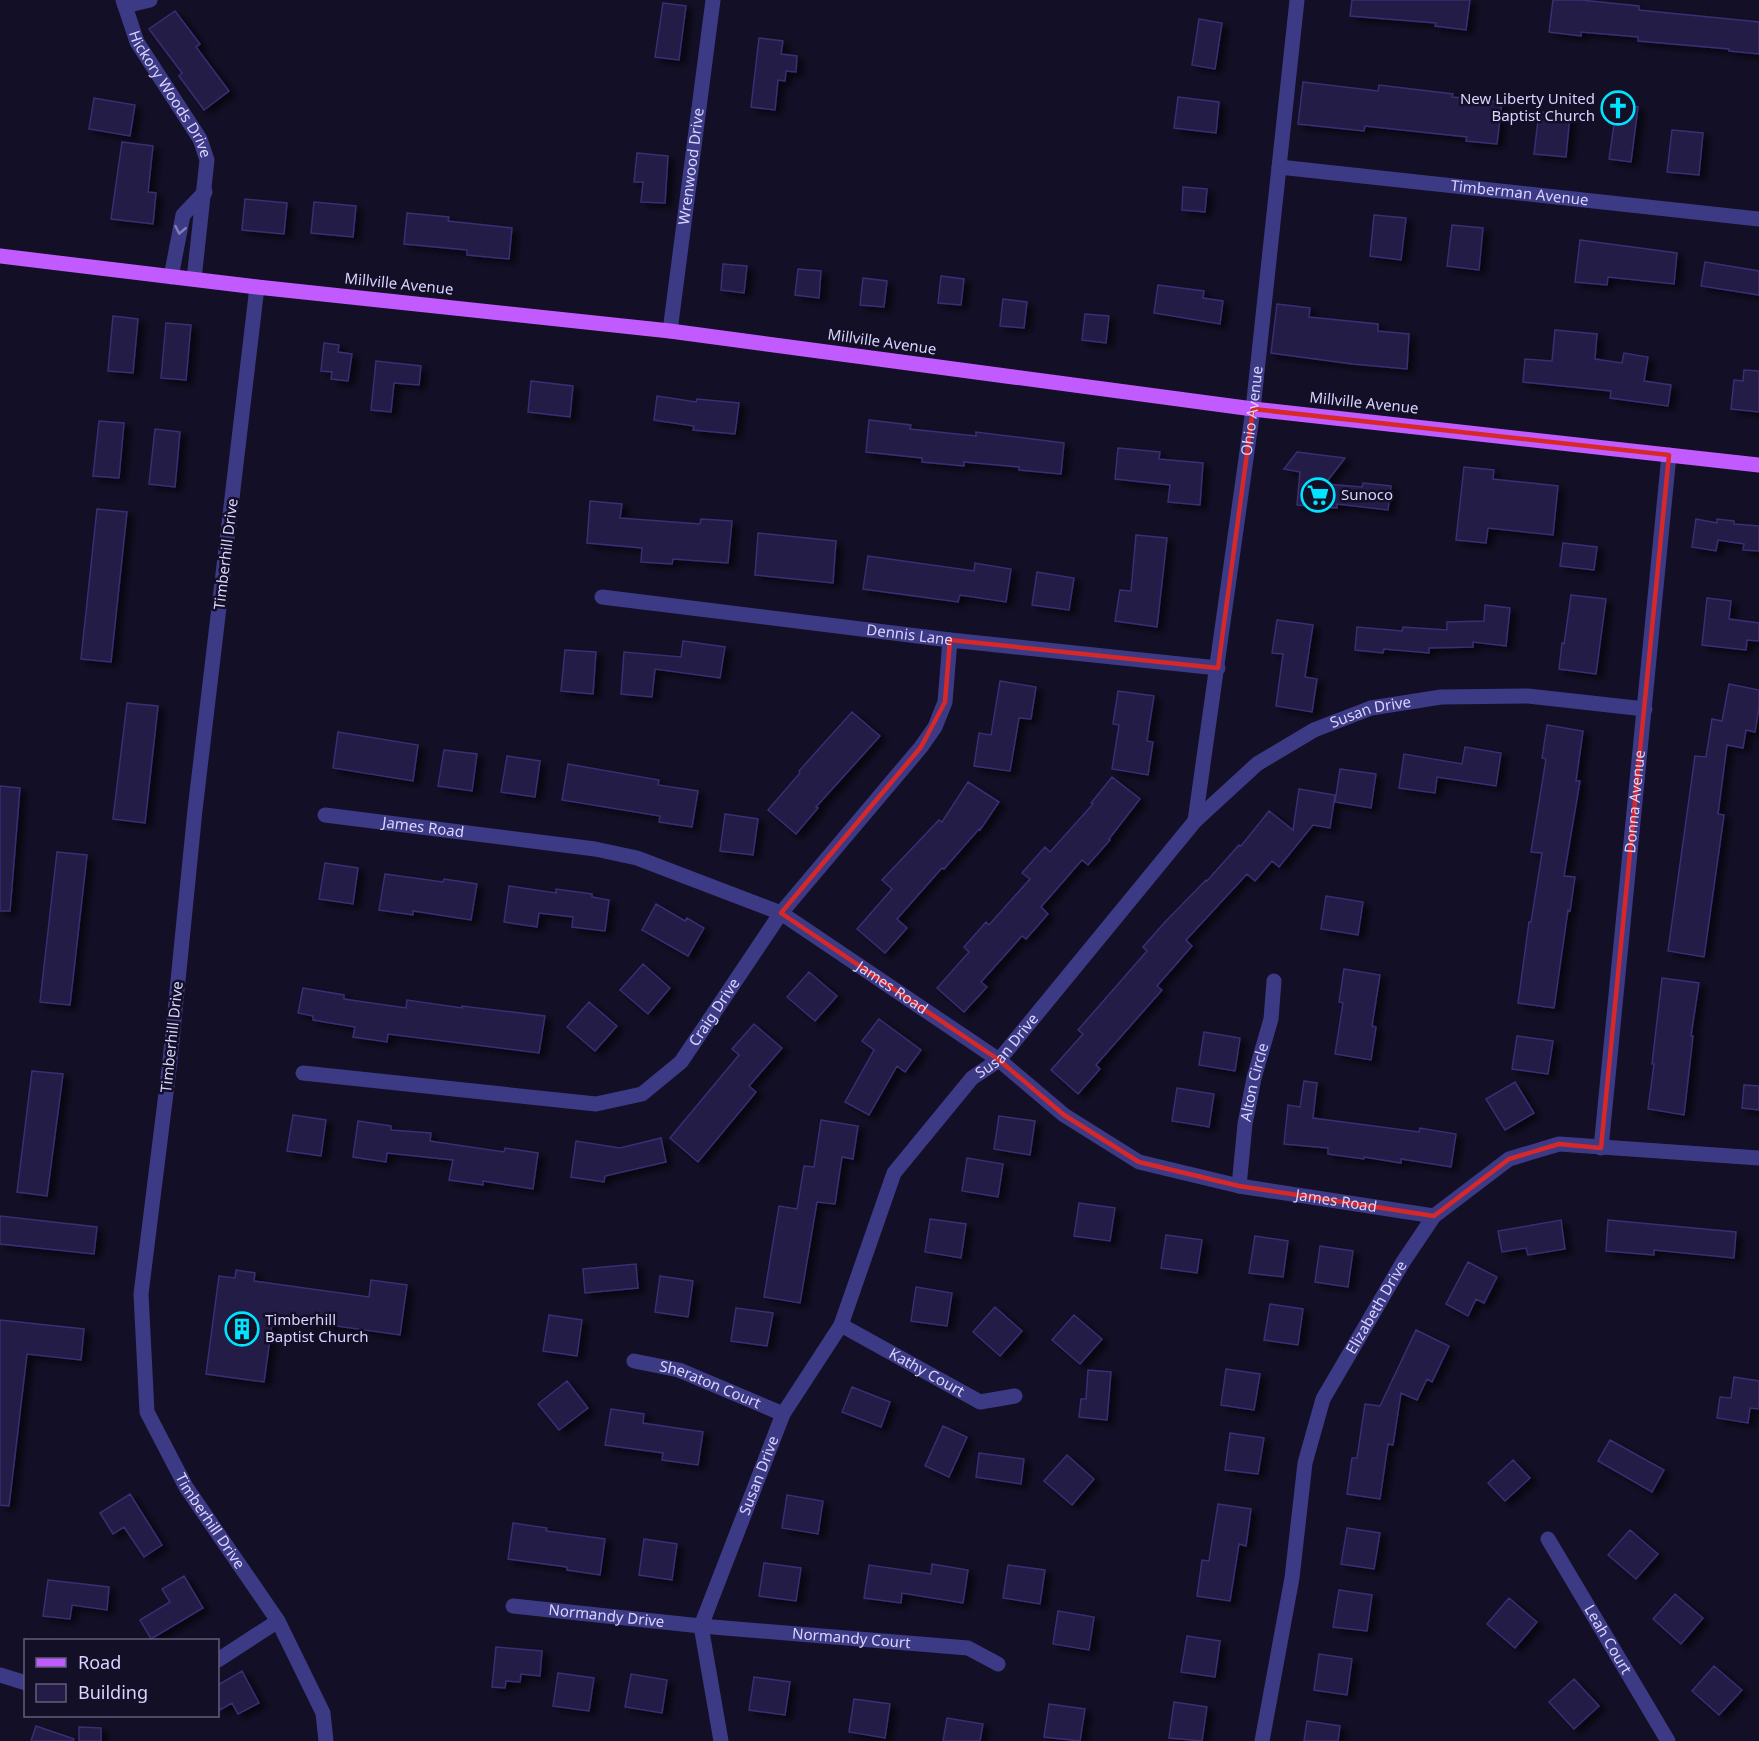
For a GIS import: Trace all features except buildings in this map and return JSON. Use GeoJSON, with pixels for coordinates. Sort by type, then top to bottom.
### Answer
{"type":"FeatureCollection","features":[{"type":"Feature","properties":{"kind":"main road","name":"Millville Avenue"},"geometry":{"type":"LineString","coordinates":[[0,256],[257,287],[670,331],[1253,410],[1759,465]]}},
{"type":"Feature","properties":{"kind":"street"},"geometry":{"type":"LineString","coordinates":[[124,3],[150,0]]}},
{"type":"Feature","properties":{"kind":"street","name":"Wrenwood Drive"},"geometry":{"type":"LineString","coordinates":[[670,331],[713,0]]}},
{"type":"Feature","properties":{"kind":"street","name":"Ohio Avenue"},"geometry":{"type":"LineString","coordinates":[[1195,822],[1253,410],[1297,0]]}},
{"type":"Feature","properties":{"kind":"street","name":"Hickory Woods Drive"},"geometry":{"type":"LineString","coordinates":[[124,3],[136,42],[200,139],[207,160],[194,279]]}},
{"type":"Feature","properties":{"kind":"street","name":"Timberman Avenue"},"geometry":{"type":"LineString","coordinates":[[1279,167],[1759,219]]}},
{"type":"Feature","properties":{"kind":"street"},"geometry":{"type":"LineString","coordinates":[[171,277],[183,215],[205,192]]}},
{"type":"Feature","properties":{"kind":"street","name":"Timberhill Drive"},"geometry":{"type":"LineString","coordinates":[[257,287],[195,810],[171,1055],[141,1294],[147,1412],[186,1487],[278,1621],[323,1713],[326,1741]]}},
{"type":"Feature","properties":{"kind":"street","name":"Donna Avenue"},"geometry":{"type":"LineString","coordinates":[[1601,1148],[1669,455]]}},
{"type":"Feature","properties":{"kind":"street","name":"Dennis Lane"},"geometry":{"type":"LineString","coordinates":[[602,597],[950,640],[1218,668]]}},
{"type":"Feature","properties":{"kind":"street","name":"Craig Drive"},"geometry":{"type":"LineString","coordinates":[[303,1073],[596,1104],[642,1094],[681,1062],[781,913],[921,747],[934,727],[945,702],[950,640]]}},
{"type":"Feature","properties":{"kind":"street","name":"Susan Drive"},"geometry":{"type":"LineString","coordinates":[[701,1626],[783,1414],[841,1325],[894,1173],[972,1078],[999,1060],[1195,822],[1257,764],[1314,730],[1371,708],[1441,697],[1528,696],[1645,709]]}},
{"type":"Feature","properties":{"kind":"street","name":"James Road"},"geometry":{"type":"LineString","coordinates":[[325,816],[595,849],[637,858],[781,913],[999,1060],[1064,1115],[1139,1162],[1239,1186],[1434,1216]]}},
{"type":"Feature","properties":{"kind":"street","name":"Alton Circle"},"geometry":{"type":"LineString","coordinates":[[1239,1186],[1245,1124],[1254,1078],[1271,1019],[1274,981]]}},
{"type":"Feature","properties":{"kind":"street","name":"Elizabeth Drive"},"geometry":{"type":"LineString","coordinates":[[1262,1741],[1292,1578],[1305,1463],[1323,1399],[1403,1262],[1434,1216],[1509,1159],[1559,1144],[1759,1158]]}},
{"type":"Feature","properties":{"kind":"street","name":"Kathy Court"},"geometry":{"type":"LineString","coordinates":[[841,1325],[980,1402],[1015,1396]]}},
{"type":"Feature","properties":{"kind":"street","name":"Sheraton Court"},"geometry":{"type":"LineString","coordinates":[[634,1361],[679,1371],[783,1414]]}},
{"type":"Feature","properties":{"kind":"street","name":"Leah Court"},"geometry":{"type":"LineString","coordinates":[[1548,1539],[1668,1741]]}},
{"type":"Feature","properties":{"kind":"street","name":"Normandy Drive"},"geometry":{"type":"LineString","coordinates":[[513,1606],[701,1626]]}},
{"type":"Feature","properties":{"kind":"street"},"geometry":{"type":"LineString","coordinates":[[219,1659],[278,1621]]}},
{"type":"Feature","properties":{"kind":"street"},"geometry":{"type":"LineString","coordinates":[[701,1626],[721,1741]]}},
{"type":"Feature","properties":{"kind":"street","name":"Normandy Court"},"geometry":{"type":"LineString","coordinates":[[701,1626],[968,1648],[998,1664]]}},
{"type":"Feature","properties":{"kind":"street"},"geometry":{"type":"LineString","coordinates":[[0,1675],[24,1682]]}},
{"type":"Feature","properties":{"kind":"highlighted area"},"geometry":{"type":"Polygon","coordinates":[[[1253,409],[1669,455],[1601,1148],[1559,1144],[1509,1159],[1434,1216],[1239,1186],[1139,1162],[1064,1115],[999,1060],[781,913],[921,747],[945,702],[950,640],[1218,668],[1253,409]]]}},
{"type":"Feature","properties":{"kind":"place","name":"New Liberty United Baptist Church"},"geometry":{"type":"Point","coordinates":[1618,108]}},
{"type":"Feature","properties":{"kind":"place","name":"Sunoco"},"geometry":{"type":"Point","coordinates":[1318,495]}},
{"type":"Feature","properties":{"kind":"place","name":"Timberhill Baptist Church"},"geometry":{"type":"Point","coordinates":[242,1329]}}]}
